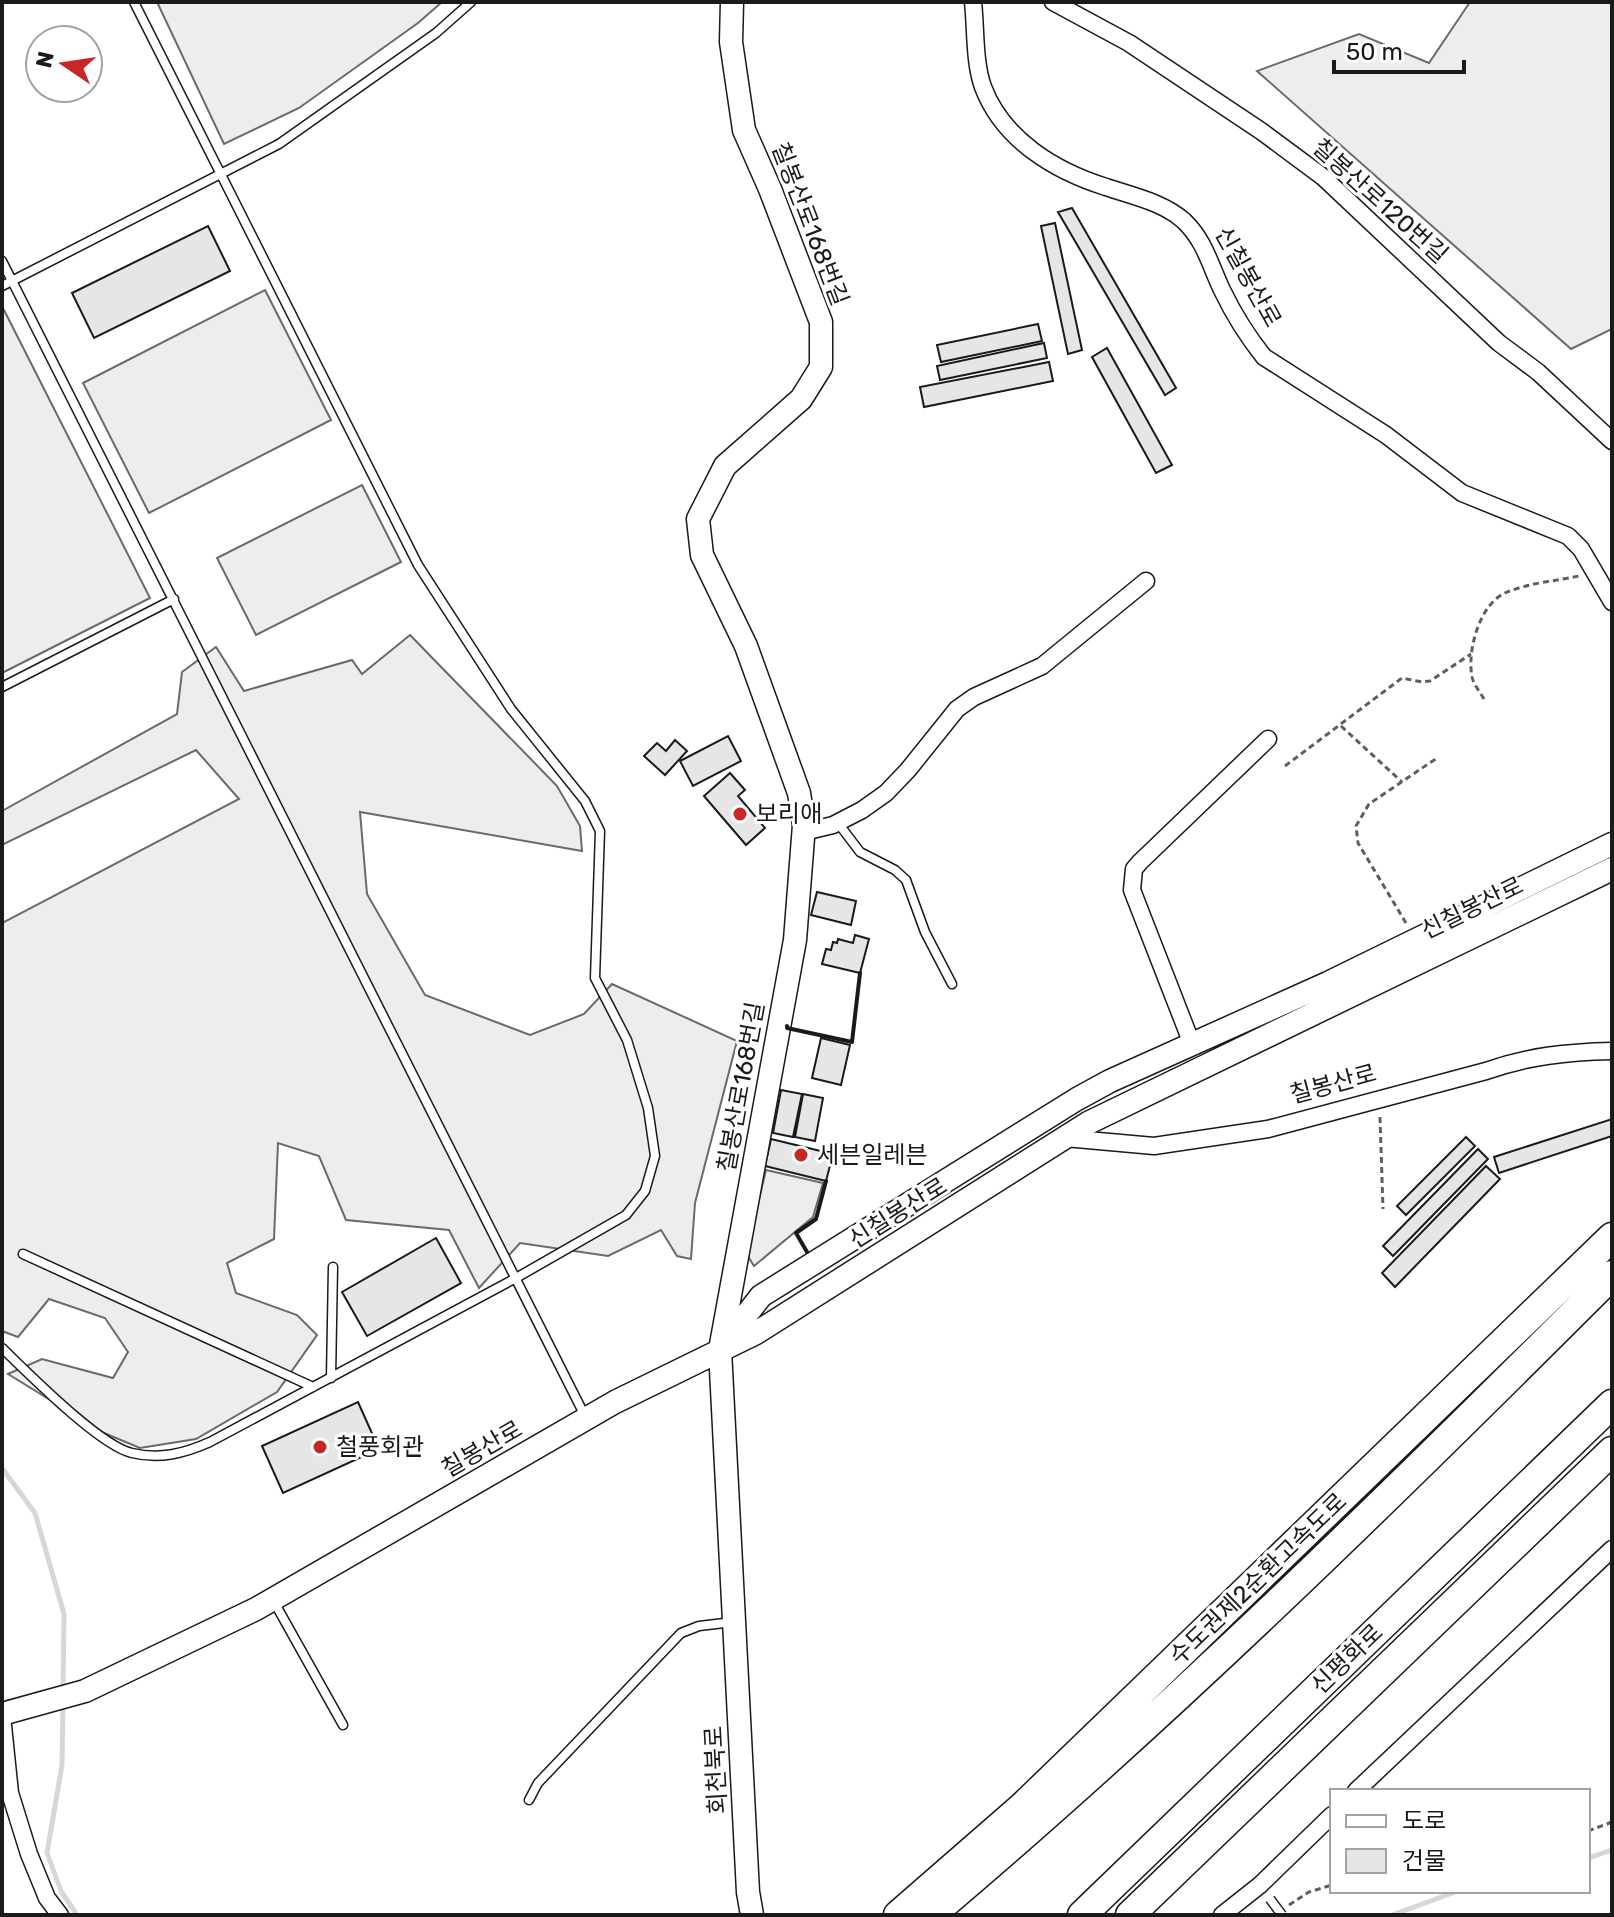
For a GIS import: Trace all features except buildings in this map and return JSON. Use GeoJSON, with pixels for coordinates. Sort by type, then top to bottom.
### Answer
{"type":"FeatureCollection","features":[{"type":"Feature","properties":{"kind":"highway","name":"수도권제2순환고속도로"},"geometry":{"type":"LineString","coordinates":[[898,1915],[1022,1807],[1612,1237]]}},
{"type":"Feature","properties":{"kind":"highway","name":"수도권제2순환고속도로"},"geometry":{"type":"LineString","coordinates":[[931,1915],[1032,1830],[1388,1500],[1612,1275]]}},
{"type":"Feature","properties":{"kind":"highway","name":"신평화로"},"geometry":{"type":"LineString","coordinates":[[1082,1915],[1612,1404]]}},
{"type":"Feature","properties":{"kind":"highway","name":"신평화로"},"geometry":{"type":"LineString","coordinates":[[1130,1915],[1612,1451]]}},
{"type":"Feature","properties":{"kind":"street","name":"칠봉산로168번길"},"geometry":{"type":"LineString","coordinates":[[720,1350],[795,940],[804,832],[799,793],[746,646],[702,555],[698,519],[725,466],[801,399],[821,367],[821,322],[744,130],[731,42],[732,2]]}},
{"type":"Feature","properties":{"kind":"street","name":"신칠봉산로"},"geometry":{"type":"LineString","coordinates":[[973,2],[982,85],[993,106],[1029,149],[1056,168],[1079,179],[1164,207],[1181,218],[1204,246],[1222,290],[1264,357],[1386,435],[1462,493],[1568,536],[1581,549],[1612,602]]}},
{"type":"Feature","properties":{"kind":"street","name":"칠봉산로120번길"},"geometry":{"type":"LineString","coordinates":[[1053,2],[1129,43],[1261,131],[1323,177],[1499,343],[1538,372],[1612,441]]}},
{"type":"Feature","properties":{"kind":"street"},"geometry":{"type":"LineString","coordinates":[[804,832],[838,823],[886,793],[957,709],[974,697],[1042,666],[1146,581]]}},
{"type":"Feature","properties":{"kind":"street"},"geometry":{"type":"LineString","coordinates":[[1192,1044],[1132,890],[1132,878],[1140,862],[1268,739]]}},
{"type":"Feature","properties":{"kind":"street","name":"신칠봉산로"},"geometry":{"type":"LineString","coordinates":[[720,1350],[761,1296],[1077,1099],[1612,844]]}},
{"type":"Feature","properties":{"kind":"street","name":"신칠봉산로"},"geometry":{"type":"LineString","coordinates":[[720,1350],[756,1333],[1088,1123],[1612,869]]}},
{"type":"Feature","properties":{"kind":"street","name":"칠봉산로"},"geometry":{"type":"LineString","coordinates":[[1065,1138],[1140,1146],[1167,1145],[1268,1129],[1486,1071],[1516,1060],[1556,1053],[1612,1051]]}},
{"type":"Feature","properties":{"kind":"street","name":"칠봉산로"},"geometry":{"type":"LineString","coordinates":[[2,1715],[85,1691],[273,1599],[586,1419],[720,1350]]}},
{"type":"Feature","properties":{"kind":"street","name":"회천북로"},"geometry":{"type":"LineString","coordinates":[[720,1350],[748,1892],[752,1915]]}},
{"type":"Feature","properties":{"kind":"street"},"geometry":{"type":"LineString","coordinates":[[1358,1789],[1612,1549]]}},
{"type":"Feature","properties":{"kind":"street"},"geometry":{"type":"LineString","coordinates":[[2,1715],[6,1797],[47,1898],[60,1915]]}},
{"type":"Feature","properties":{"kind":"street"},"geometry":{"type":"LineString","coordinates":[[1222,1915],[1260,1885],[1330,1817]]}},
{"type":"Feature","properties":{"kind":"lane"},"geometry":{"type":"LineString","coordinates":[[2,1348],[105,1441],[132,1453],[178,1455],[210,1442],[331,1378],[626,1215],[645,1191],[655,1156],[648,1108],[627,1040],[595,978],[600,831],[585,801],[511,709],[418,565],[134,2]]}},
{"type":"Feature","properties":{"kind":"lane"},"geometry":{"type":"LineString","coordinates":[[2,286],[279,144],[436,33],[471,2]]}},
{"type":"Feature","properties":{"kind":"lane"},"geometry":{"type":"LineString","coordinates":[[2,261],[586,1419]]}},
{"type":"Feature","properties":{"kind":"lane"},"geometry":{"type":"LineString","coordinates":[[2,687],[174,599]]}},
{"type":"Feature","properties":{"kind":"lane"},"geometry":{"type":"LineString","coordinates":[[838,823],[860,852],[895,870],[906,880],[925,932],[952,984]]}},
{"type":"Feature","properties":{"kind":"lane"},"geometry":{"type":"LineString","coordinates":[[23,1254],[313,1387]]}},
{"type":"Feature","properties":{"kind":"lane"},"geometry":{"type":"LineString","coordinates":[[331,1378],[333,1267]]}},
{"type":"Feature","properties":{"kind":"lane"},"geometry":{"type":"LineString","coordinates":[[273,1599],[343,1725]]}},
{"type":"Feature","properties":{"kind":"lane"},"geometry":{"type":"LineString","coordinates":[[529,1800],[538,1783],[681,1633],[699,1626],[734,1622]]}},
{"type":"Feature","properties":{"kind":"lane"},"geometry":{"type":"LineString","coordinates":[[1260,1885],[1284,1911]]}},
{"type":"Feature","properties":{"kind":"path"},"geometry":{"type":"LineString","coordinates":[[1484,699],[1472,676],[1471,654],[1484,613],[1507,592],[1594,573]]}},
{"type":"Feature","properties":{"kind":"path"},"geometry":{"type":"LineString","coordinates":[[1285,766],[1402,678],[1430,681],[1471,654]]}},
{"type":"Feature","properties":{"kind":"path"},"geometry":{"type":"LineString","coordinates":[[1341,726],[1402,782]]}},
{"type":"Feature","properties":{"kind":"path"},"geometry":{"type":"LineString","coordinates":[[1416,940],[1355,835],[1369,804],[1437,758]]}},
{"type":"Feature","properties":{"kind":"path"},"geometry":{"type":"LineString","coordinates":[[1377,1099],[1383,1209]]}},
{"type":"Feature","properties":{"kind":"path"},"geometry":{"type":"LineString","coordinates":[[1590,1830],[1612,1822]]}},
{"type":"Feature","properties":{"kind":"path"},"geometry":{"type":"LineString","coordinates":[[1284,1911],[1309,1892],[1330,1886]]}},
{"type":"Feature","properties":{"kind":"shaded area"},"geometry":{"type":"Polygon","coordinates":[[[157,2],[442,2],[418,23],[299,108],[224,144],[157,2]]]}},
{"type":"Feature","properties":{"kind":"shaded area"},"geometry":{"type":"Polygon","coordinates":[[[1470,2],[1612,2],[1612,329],[1571,349],[1257,71],[1359,34],[1429,63],[1470,2]]]}},
{"type":"Feature","properties":{"kind":"shaded area"},"geometry":{"type":"Polygon","coordinates":[[[265,290],[331,420],[149,513],[83,383],[265,290]]]}},
{"type":"Feature","properties":{"kind":"shaded area"},"geometry":{"type":"Polygon","coordinates":[[[2,311],[150,598],[2,673],[2,311]]]}},
{"type":"Feature","properties":{"kind":"shaded area"},"geometry":{"type":"Polygon","coordinates":[[[362,485],[401,562],[256,635],[217,558],[362,485]]]}},
{"type":"Feature","properties":{"kind":"shaded area"},"geometry":{"type":"Polygon","coordinates":[[[410,635],[557,786],[580,826],[582,851],[360,812],[367,894],[425,995],[530,1035],[584,1014],[612,984],[737,1041],[695,1203],[691,1259],[677,1256],[661,1230],[608,1256],[520,1243],[479,1288],[449,1230],[346,1220],[319,1156],[278,1143],[274,1239],[227,1263],[236,1293],[297,1315],[317,1335],[277,1392],[196,1439],[140,1448],[104,1433],[8,1374],[42,1359],[113,1378],[128,1352],[105,1318],[49,1299],[18,1337],[2,1331],[2,923],[239,799],[196,750],[2,845],[2,811],[177,714],[182,672],[216,647],[244,691],[352,660],[362,674],[410,635]]]}},
{"type":"Feature","properties":{"kind":"shaded area"},"geometry":{"type":"Polygon","coordinates":[[[766,1170],[823,1183],[813,1217],[754,1266],[746,1253],[766,1170]]]}},
{"type":"Feature","properties":{"kind":"waterway"},"geometry":{"type":"LineString","coordinates":[[2,1468],[35,1513],[64,1614],[63,1692]]}},
{"type":"Feature","properties":{"kind":"waterway"},"geometry":{"type":"LineString","coordinates":[[63,1702],[62,1765],[47,1853],[61,1891],[77,1915]]}},
{"type":"Feature","properties":{"kind":"waterway"},"geometry":{"type":"LineString","coordinates":[[1590,1857],[1612,1850]]}},
{"type":"Feature","properties":{"kind":"waterway"},"geometry":{"type":"LineString","coordinates":[[1392,1915],[1452,1893]]}},
{"type":"Feature","properties":{"kind":"wall"},"geometry":{"type":"LineString","coordinates":[[787,1026],[852,1042],[860,973]]}},
{"type":"Feature","properties":{"kind":"wall"},"geometry":{"type":"LineString","coordinates":[[807,1252],[796,1233],[816,1219],[826,1181]]}},
{"type":"Feature","properties":{"kind":"place","name":"보리애"},"geometry":{"type":"Point","coordinates":[740,814]}},
{"type":"Feature","properties":{"kind":"place","name":"세븐일레븐"},"geometry":{"type":"Point","coordinates":[801,1155]}},
{"type":"Feature","properties":{"kind":"place","name":"철풍회관"},"geometry":{"type":"Point","coordinates":[320,1447]}}]}
